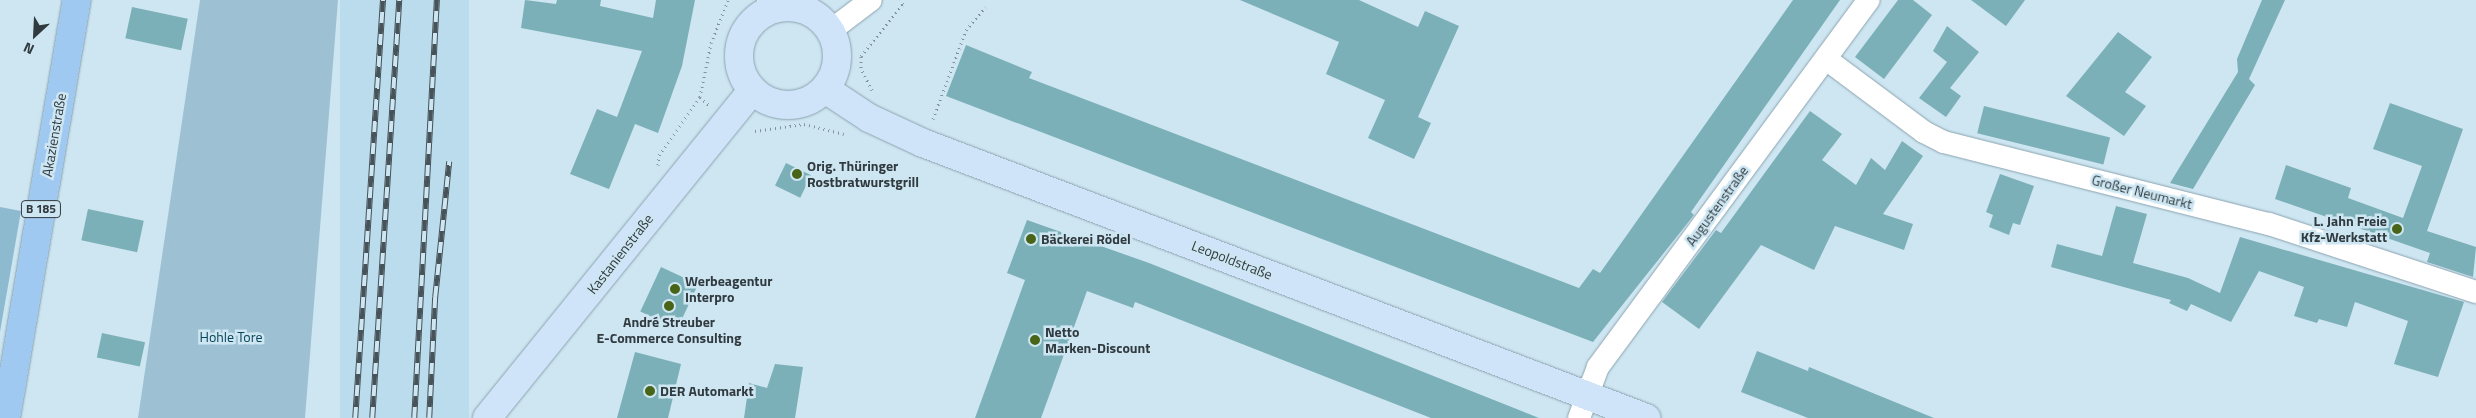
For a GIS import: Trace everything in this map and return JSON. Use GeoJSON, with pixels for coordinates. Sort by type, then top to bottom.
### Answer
{"type":"FeatureCollection","features":[{"type":"Feature","properties":{"kind":"main road","name":"Akazienstraße"},"geometry":{"type":"LineString","coordinates":[[6,418],[77,0]]}},
{"type":"Feature","properties":{"kind":"main road"},"geometry":{"type":"LineString","coordinates":[[769,5],[809,11],[830,30],[837,61],[825,89],[795,105],[772,102],[753,90],[742,72],[742,40],[753,22],[769,5]]}},
{"type":"Feature","properties":{"kind":"main road","name":"Leopoldstraße"},"geometry":{"type":"LineString","coordinates":[[825,89],[857,112],[924,143],[1584,407],[1646,418]]}},
{"type":"Feature","properties":{"kind":"main road","name":"Kastanienstraße"},"geometry":{"type":"LineString","coordinates":[[487,418],[753,90]]}},
{"type":"Feature","properties":{"kind":"street"},"geometry":{"type":"LineString","coordinates":[[830,30],[871,0]]}},
{"type":"Feature","properties":{"kind":"street","name":"Augustenstraße"},"geometry":{"type":"LineString","coordinates":[[1584,407],[1598,367],[1869,0]]}},
{"type":"Feature","properties":{"kind":"street","name":"Großer Neumarkt"},"geometry":{"type":"LineString","coordinates":[[1826,59],[1924,132],[1944,142],[2269,224],[2476,292]]}},
{"type":"Feature","properties":{"kind":"path"},"geometry":{"type":"LineString","coordinates":[[658,171],[659,155],[700,97],[711,43],[728,0]]}},
{"type":"Feature","properties":{"kind":"path"},"geometry":{"type":"LineString","coordinates":[[753,132],[761,127],[804,124],[849,135],[857,112],[874,88],[861,68],[862,56],[903,4],[900,0]]}},
{"type":"Feature","properties":{"kind":"path"},"geometry":{"type":"LineString","coordinates":[[924,143],[966,30],[985,7]]}},
{"type":"Feature","properties":{"kind":"shaded area"},"geometry":{"type":"Polygon","coordinates":[[[340,0],[469,0],[469,418],[340,418],[340,0]]]}},
{"type":"Feature","properties":{"kind":"shaded area"},"geometry":{"type":"Polygon","coordinates":[[[0,207],[21,211],[0,332],[0,207]]]}},
{"type":"Feature","properties":{"kind":"green space","name":"Hohle Tore"},"geometry":{"type":"Polygon","coordinates":[[[200,0],[338,0],[305,418],[138,418],[200,0]]]}},
{"type":"Feature","properties":{"kind":"building"},"geometry":{"type":"Polygon","coordinates":[[[525,0],[556,4],[557,0],[601,0],[600,6],[653,18],[656,0],[695,0],[682,66],[658,133],[635,124],[609,189],[570,174],[597,109],[617,117],[642,51],[521,28],[525,0]]]}},
{"type":"Feature","properties":{"kind":"building"},"geometry":{"type":"Polygon","coordinates":[[[1240,0],[1359,0],[1418,27],[1425,11],[1459,26],[1418,117],[1431,123],[1414,159],[1368,138],[1385,100],[1326,74],[1339,42],[1240,0]]]}},
{"type":"Feature","properties":{"kind":"building"},"geometry":{"type":"Polygon","coordinates":[[[1793,0],[1840,0],[1691,212],[1694,215],[1593,342],[946,96],[966,45],[1032,72],[1029,78],[1579,288],[1593,269],[1600,273],[1793,0]]]}},
{"type":"Feature","properties":{"kind":"building"},"geometry":{"type":"Polygon","coordinates":[[[1898,0],[1913,0],[1932,15],[1884,79],[1855,57],[1898,0]]]}},
{"type":"Feature","properties":{"kind":"building"},"geometry":{"type":"Polygon","coordinates":[[[1971,0],[2025,0],[2006,26],[1971,0]]]}},
{"type":"Feature","properties":{"kind":"building"},"geometry":{"type":"Polygon","coordinates":[[[2262,0],[2285,0],[2249,79],[2255,85],[2193,189],[2170,183],[2238,72],[2237,59],[2262,0]]]}},
{"type":"Feature","properties":{"kind":"building"},"geometry":{"type":"Polygon","coordinates":[[[132,7],[188,19],[181,50],[125,38],[132,7]]]}},
{"type":"Feature","properties":{"kind":"building"},"geometry":{"type":"Polygon","coordinates":[[[1947,26],[1979,52],[1950,88],[1961,96],[1946,117],[1919,98],[1947,62],[1933,51],[1947,26]]]}},
{"type":"Feature","properties":{"kind":"building"},"geometry":{"type":"Polygon","coordinates":[[[2118,32],[2152,57],[2125,92],[2146,106],[2124,136],[2066,96],[2118,32]]]}},
{"type":"Feature","properties":{"kind":"building"},"geometry":{"type":"Polygon","coordinates":[[[2390,103],[2463,129],[2427,231],[2476,247],[2473,277],[2427,262],[2430,253],[2275,199],[2286,165],[2351,188],[2348,198],[2403,218],[2422,166],[2373,149],[2390,103]]]}},
{"type":"Feature","properties":{"kind":"building"},"geometry":{"type":"Polygon","coordinates":[[[1984,106],[2110,137],[2103,165],[1977,133],[1984,106]]]}},
{"type":"Feature","properties":{"kind":"building"},"geometry":{"type":"Polygon","coordinates":[[[1810,111],[1842,134],[1822,160],[1856,185],[1871,158],[1885,170],[1902,141],[1923,156],[1883,214],[1913,224],[1904,250],[1835,226],[1814,270],[1761,245],[1699,329],[1662,302],[1716,230],[1721,233],[1810,111]]]}},
{"type":"Feature","properties":{"kind":"building"},"geometry":{"type":"Polygon","coordinates":[[[786,163],[811,175],[800,198],[775,185],[786,163]]]}},
{"type":"Feature","properties":{"kind":"building"},"geometry":{"type":"Polygon","coordinates":[[[2000,174],[2034,186],[2020,225],[2013,223],[2009,235],[1989,227],[1993,215],[1986,212],[2000,174]]]}},
{"type":"Feature","properties":{"kind":"building"},"geometry":{"type":"Polygon","coordinates":[[[2116,206],[2147,214],[2133,263],[2188,278],[2220,293],[2240,237],[2464,302],[2438,377],[2394,364],[2408,321],[2355,302],[2347,327],[2319,319],[2317,323],[2294,316],[2304,287],[2259,271],[2231,322],[2191,304],[2187,311],[2169,303],[2171,300],[2051,267],[2057,244],[2102,256],[2116,206]]]}},
{"type":"Feature","properties":{"kind":"building"},"geometry":{"type":"Polygon","coordinates":[[[88,209],[144,221],[137,252],[81,240],[88,209]]]}},
{"type":"Feature","properties":{"kind":"building"},"geometry":{"type":"Polygon","coordinates":[[[1027,220],[1149,263],[1539,418],[1431,418],[1135,302],[1133,308],[1087,291],[1041,418],[975,418],[1025,280],[1007,273],[1027,220]]]}},
{"type":"Feature","properties":{"kind":"building"},"geometry":{"type":"Polygon","coordinates":[[[661,267],[698,284],[677,329],[640,311],[661,267]]]}},
{"type":"Feature","properties":{"kind":"building"},"geometry":{"type":"Polygon","coordinates":[[[102,333],[145,342],[140,367],[97,357],[102,333]]]}},
{"type":"Feature","properties":{"kind":"building"},"geometry":{"type":"Polygon","coordinates":[[[1757,351],[1808,371],[1809,367],[1934,418],[1808,418],[1741,392],[1757,351]]]}},
{"type":"Feature","properties":{"kind":"building","name":"DER Automarkt"},"geometry":{"type":"Polygon","coordinates":[[[635,352],[681,364],[668,418],[617,418],[635,352]]]}},
{"type":"Feature","properties":{"kind":"building"},"geometry":{"type":"Polygon","coordinates":[[[775,364],[803,367],[795,418],[744,418],[749,383],[767,388],[775,364]]]}},
{"type":"Feature","properties":{"kind":"railway"},"geometry":{"type":"LineString","coordinates":[[355,418],[383,0]]}},
{"type":"Feature","properties":{"kind":"railway"},"geometry":{"type":"LineString","coordinates":[[372,418],[399,0]]}},
{"type":"Feature","properties":{"kind":"railway"},"geometry":{"type":"LineString","coordinates":[[414,418],[437,0]]}},
{"type":"Feature","properties":{"kind":"railway"},"geometry":{"type":"LineString","coordinates":[[429,418],[435,297],[449,162]]}},
{"type":"Feature","properties":{"kind":"place","name":"Orig. Thüringer Rostbratwurstgrill"},"geometry":{"type":"Point","coordinates":[797,174]}},
{"type":"Feature","properties":{"kind":"place","name":"L. Jahn Freie Kfz-Werkstatt"},"geometry":{"type":"Point","coordinates":[2397,229]}},
{"type":"Feature","properties":{"kind":"place","name":"Bäckerei Rödel"},"geometry":{"type":"Point","coordinates":[1031,239]}},
{"type":"Feature","properties":{"kind":"place","name":"Werbeagentur Interpro"},"geometry":{"type":"Point","coordinates":[675,289]}},
{"type":"Feature","properties":{"kind":"place","name":"André Streuber E-Commerce Consulting"},"geometry":{"type":"Point","coordinates":[669,306]}},
{"type":"Feature","properties":{"kind":"place","name":"Netto Marken-Discount"},"geometry":{"type":"Point","coordinates":[1035,340]}},
{"type":"Feature","properties":{"kind":"place","name":"DER Automarkt"},"geometry":{"type":"Point","coordinates":[650,391]}}]}
